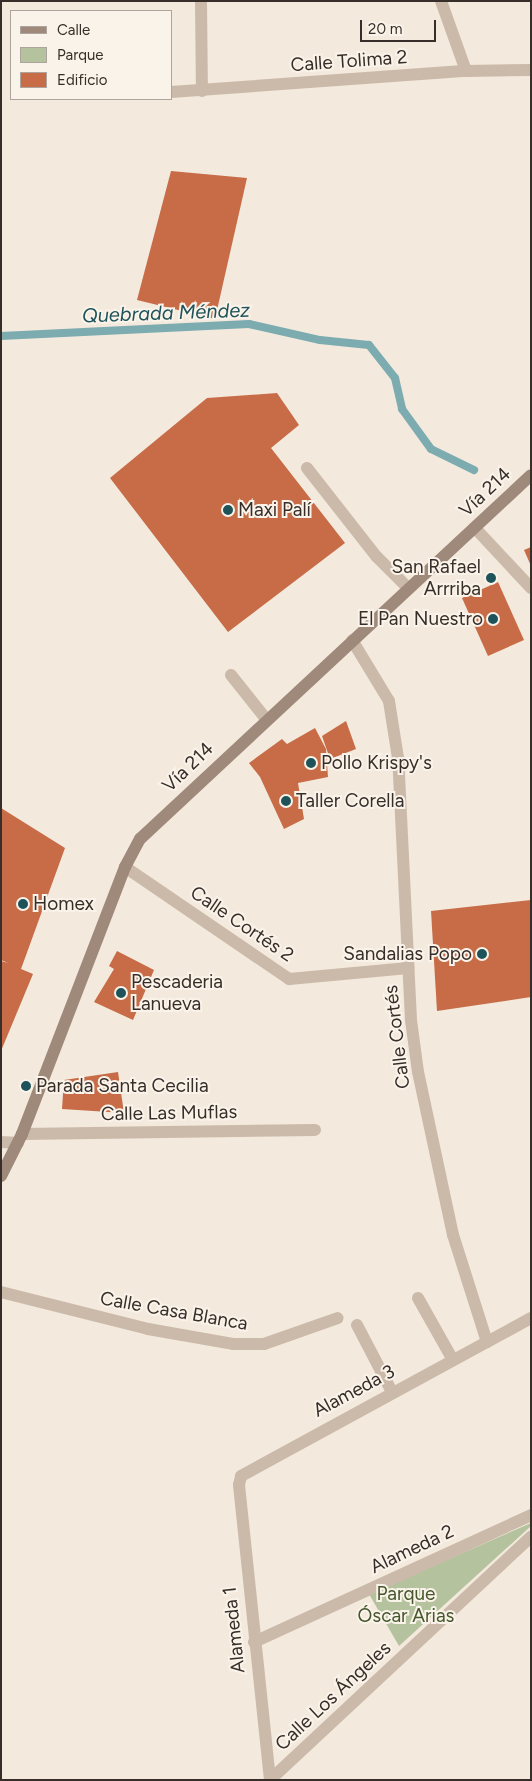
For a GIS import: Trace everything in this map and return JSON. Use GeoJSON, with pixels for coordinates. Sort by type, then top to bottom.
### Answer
{"type":"FeatureCollection","features":[{"type":"Feature","properties":{"kind":"main road","name":"Vía 214"},"geometry":{"type":"LineString","coordinates":[[1,1176],[20,1138],[125,867],[140,839],[408,588],[529,482]]}},
{"type":"Feature","properties":{"kind":"street"},"geometry":{"type":"LineString","coordinates":[[201,1],[202,91]]}},
{"type":"Feature","properties":{"kind":"street"},"geometry":{"type":"LineString","coordinates":[[441,1],[466,71]]}},
{"type":"Feature","properties":{"kind":"street","name":"Calle Tolima 2"},"geometry":{"type":"LineString","coordinates":[[172,92],[466,71],[531,70]]}},
{"type":"Feature","properties":{"kind":"street"},"geometry":{"type":"LineString","coordinates":[[307,468],[376,556],[408,588]]}},
{"type":"Feature","properties":{"kind":"street"},"geometry":{"type":"LineString","coordinates":[[476,528],[531,588]]}},
{"type":"Feature","properties":{"kind":"street","name":"Calle Cortés"},"geometry":{"type":"LineString","coordinates":[[352,640],[389,701],[398,758],[408,968],[418,1072],[453,1235],[486,1342]]}},
{"type":"Feature","properties":{"kind":"street"},"geometry":{"type":"LineString","coordinates":[[231,675],[266,719]]}},
{"type":"Feature","properties":{"kind":"street","name":"Calle Cortés 2"},"geometry":{"type":"LineString","coordinates":[[125,867],[289,979],[408,968]]}},
{"type":"Feature","properties":{"kind":"street","name":"Calle Las Muflas"},"geometry":{"type":"LineString","coordinates":[[1,1142],[20,1138],[316,1130]]}},
{"type":"Feature","properties":{"kind":"street","name":"Calle Casa Blanca"},"geometry":{"type":"LineString","coordinates":[[1,1292],[139,1326],[233,1344],[264,1344],[338,1318]]}},
{"type":"Feature","properties":{"kind":"street"},"geometry":{"type":"LineString","coordinates":[[418,1298],[453,1360]]}},
{"type":"Feature","properties":{"kind":"street","name":"Alameda 3"},"geometry":{"type":"LineString","coordinates":[[241,1476],[392,1392],[531,1318]]}},
{"type":"Feature","properties":{"kind":"street"},"geometry":{"type":"LineString","coordinates":[[357,1325],[392,1392]]}},
{"type":"Feature","properties":{"kind":"street","name":"Alameda 1"},"geometry":{"type":"LineString","coordinates":[[241,1476],[239,1485],[270,1780]]}},
{"type":"Feature","properties":{"kind":"street","name":"Alameda 2"},"geometry":{"type":"LineString","coordinates":[[254,1642],[531,1515]]}},
{"type":"Feature","properties":{"kind":"street","name":"Calle Los Ángeles"},"geometry":{"type":"LineString","coordinates":[[270,1780],[531,1537]]}},
{"type":"Feature","properties":{"kind":"green space","name":"Parque Óscar Arias"},"geometry":{"type":"Polygon","coordinates":[[[531,1523],[531,1526],[399,1646],[369,1594],[531,1523]]]}},
{"type":"Feature","properties":{"kind":"building"},"geometry":{"type":"Polygon","coordinates":[[[171,171],[247,178],[215,319],[137,300],[171,171]]]}},
{"type":"Feature","properties":{"kind":"building","name":"Maxi Palí"},"geometry":{"type":"Polygon","coordinates":[[[277,393],[299,425],[271,448],[345,543],[228,632],[110,478],[207,398],[277,393]]]}},
{"type":"Feature","properties":{"kind":"building"},"geometry":{"type":"Polygon","coordinates":[[[531,547],[531,566],[524,550],[531,547]]]}},
{"type":"Feature","properties":{"kind":"building","name":"El Pan Nuestro"},"geometry":{"type":"Polygon","coordinates":[[[498,582],[524,640],[488,656],[462,598],[498,582]]]}},
{"type":"Feature","properties":{"kind":"building"},"geometry":{"type":"Polygon","coordinates":[[[346,721],[356,749],[330,759],[322,736],[346,721]]]}},
{"type":"Feature","properties":{"kind":"building","name":"Taller Corella"},"geometry":{"type":"Polygon","coordinates":[[[315,728],[326,749],[328,777],[298,783],[304,819],[284,829],[260,777],[249,763],[282,739],[287,744],[315,728]]]}},
{"type":"Feature","properties":{"kind":"building","name":"Homex"},"geometry":{"type":"Polygon","coordinates":[[[1,808],[65,848],[21,969],[33,974],[1,1051],[1,961],[8,963],[1,960],[1,808]]]}},
{"type":"Feature","properties":{"kind":"building","name":"Sandalias Popo"},"geometry":{"type":"Polygon","coordinates":[[[531,900],[531,997],[437,1011],[431,911],[531,900]]]}},
{"type":"Feature","properties":{"kind":"building","name":"Pescaderia Lanueva"},"geometry":{"type":"Polygon","coordinates":[[[117,951],[154,970],[133,1020],[94,1002],[114,969],[109,966],[117,951]]]}},
{"type":"Feature","properties":{"kind":"building"},"geometry":{"type":"Polygon","coordinates":[[[118,1072],[124,1113],[62,1109],[64,1080],[118,1072]]]}},
{"type":"Feature","properties":{"kind":"waterway","name":"Quebrada Méndez"},"geometry":{"type":"LineString","coordinates":[[1,336],[249,324],[320,340],[369,345],[395,378],[402,409],[431,449],[474,470]]}},
{"type":"Feature","properties":{"kind":"place","name":"Maxi Palí"},"geometry":{"type":"Point","coordinates":[228,510]}},
{"type":"Feature","properties":{"kind":"place","name":"San Rafael Arrriba"},"geometry":{"type":"Point","coordinates":[491,578]}},
{"type":"Feature","properties":{"kind":"place","name":"El Pan Nuestro"},"geometry":{"type":"Point","coordinates":[493,619]}},
{"type":"Feature","properties":{"kind":"place","name":"Pollo Krispy's"},"geometry":{"type":"Point","coordinates":[311,763]}},
{"type":"Feature","properties":{"kind":"place","name":"Taller Corella"},"geometry":{"type":"Point","coordinates":[286,801]}},
{"type":"Feature","properties":{"kind":"place","name":"Homex"},"geometry":{"type":"Point","coordinates":[23,904]}},
{"type":"Feature","properties":{"kind":"place","name":"Sandalias Popo"},"geometry":{"type":"Point","coordinates":[482,954]}},
{"type":"Feature","properties":{"kind":"place","name":"Pescaderia Lanueva"},"geometry":{"type":"Point","coordinates":[121,993]}},
{"type":"Feature","properties":{"kind":"place","name":"Parada Santa Cecilia"},"geometry":{"type":"Point","coordinates":[26,1086]}}]}
